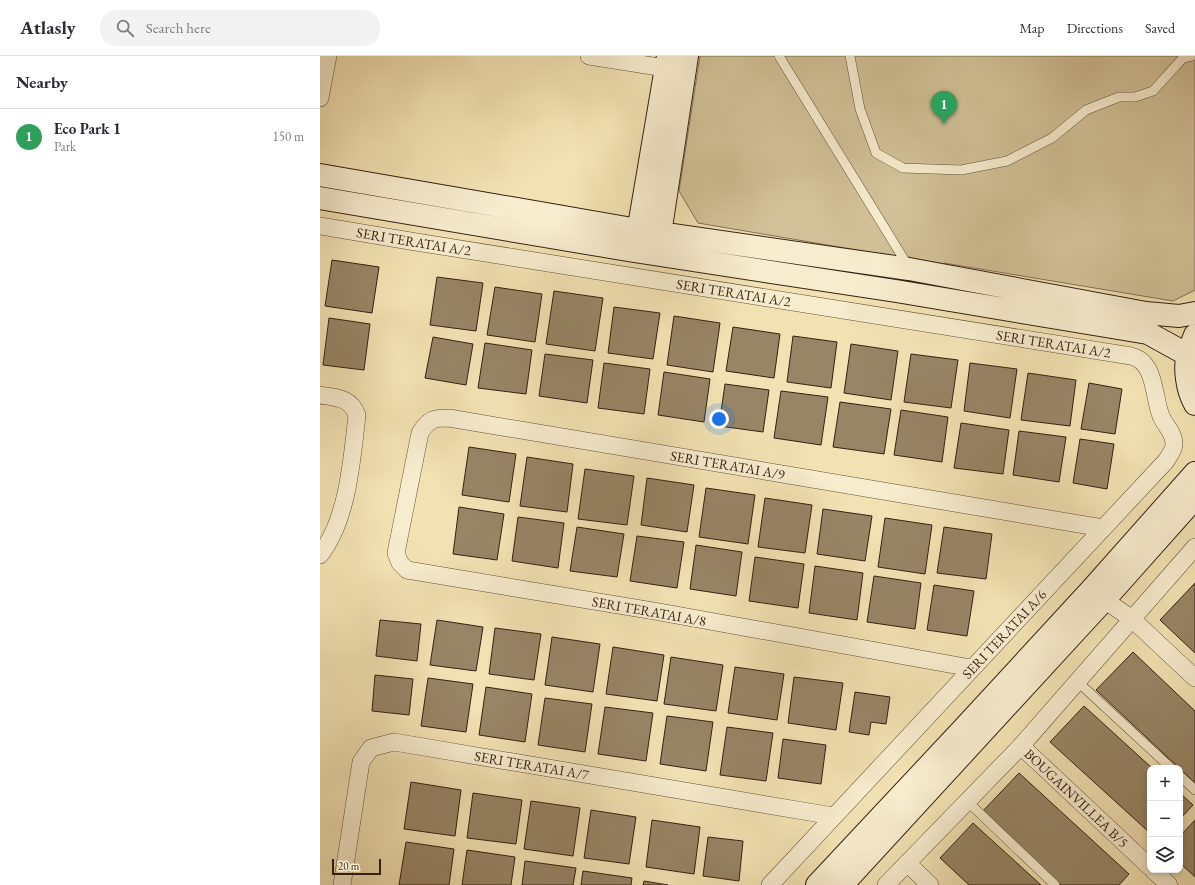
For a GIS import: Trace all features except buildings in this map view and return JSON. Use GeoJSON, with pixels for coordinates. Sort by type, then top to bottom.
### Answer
{"type":"FeatureCollection","features":[{"type":"Feature","properties":{"kind":"street"},"geometry":{"type":"LineString","coordinates":[[320,98],[328,56]]}},
{"type":"Feature","properties":{"kind":"street"},"geometry":{"type":"LineString","coordinates":[[589,56],[677,63]]}},
{"type":"Feature","properties":{"kind":"street"},"geometry":{"type":"LineString","coordinates":[[634,251],[677,63]]}},
{"type":"Feature","properties":{"kind":"street"},"geometry":{"type":"LineString","coordinates":[[658,254],[677,63]]}},
{"type":"Feature","properties":{"kind":"street"},"geometry":{"type":"LineString","coordinates":[[320,175],[638,230],[909,269],[1146,313],[1179,316],[1195,313]]}},
{"type":"Feature","properties":{"kind":"street"},"geometry":{"type":"LineString","coordinates":[[420,216],[424,194]]}},
{"type":"Feature","properties":{"kind":"street"},"geometry":{"type":"LineString","coordinates":[[320,198],[634,251],[896,291],[1148,333],[1191,345],[1187,377],[1192,399],[1195,404]]}},
{"type":"Feature","properties":{"kind":"street","name":"SERI TERATAI A/2"},"geometry":{"type":"LineString","coordinates":[[320,226],[1131,356],[1138,358],[1145,363]]}},
{"type":"Feature","properties":{"kind":"street","name":"SERI TERATAI A/6"},"geometry":{"type":"LineString","coordinates":[[770,885],[971,668],[1166,461],[1174,446],[1173,436],[1161,417],[1150,375],[1145,363]]}},
{"type":"Feature","properties":{"kind":"street"},"geometry":{"type":"LineString","coordinates":[[320,395],[350,402],[357,415],[348,489],[330,541],[320,555]]}},
{"type":"Feature","properties":{"kind":"street","name":"SERI TERATAI A/9"},"geometry":{"type":"LineString","coordinates":[[408,494],[420,433],[426,423],[435,418],[449,418],[1103,528]]}},
{"type":"Feature","properties":{"kind":"street"},"geometry":{"type":"LineString","coordinates":[[842,885],[1099,593],[1195,473]]}},
{"type":"Feature","properties":{"kind":"street","name":"SERI TERATAI A/8"},"geometry":{"type":"LineString","coordinates":[[408,494],[396,553],[400,563],[407,570],[654,611],[971,668]]}},
{"type":"Feature","properties":{"kind":"street"},"geometry":{"type":"LineString","coordinates":[[817,885],[964,728],[1195,498]]}},
{"type":"Feature","properties":{"kind":"street"},"geometry":{"type":"LineString","coordinates":[[886,885],[1021,746],[1132,619],[1193,555]]}},
{"type":"Feature","properties":{"kind":"street"},"geometry":{"type":"LineString","coordinates":[[1099,593],[1132,619],[1195,678]]}},
{"type":"Feature","properties":{"kind":"street","name":"SERI TERATAI A/7"},"geometry":{"type":"LineString","coordinates":[[342,885],[361,762],[371,748],[394,742],[833,816]]}},
{"type":"Feature","properties":{"kind":"street","name":"BOUGAINVILLEA B/5"},"geometry":{"type":"LineString","coordinates":[[1021,746],[1147,864]]}},
{"type":"Feature","properties":{"kind":"street"},"geometry":{"type":"LineString","coordinates":[[907,863],[930,885]]}},
{"type":"Feature","properties":{"kind":"street"},"geometry":{"type":"LineString","coordinates":[[1157,873],[1169,885]]}},
{"type":"Feature","properties":{"kind":"lane"},"geometry":{"type":"LineString","coordinates":[[779,56],[909,269]]}},
{"type":"Feature","properties":{"kind":"lane"},"geometry":{"type":"LineString","coordinates":[[850,56],[860,109],[876,153],[903,168],[961,170],[1007,161],[1052,138],[1086,110],[1119,96],[1135,97],[1152,91],[1184,58],[1192,56]]}},
{"type":"Feature","properties":{"kind":"lane"},"geometry":{"type":"LineString","coordinates":[[1078,682],[1168,765]]}},
{"type":"Feature","properties":{"kind":"lane"},"geometry":{"type":"LineString","coordinates":[[1183,779],[1195,790]]}},
{"type":"Feature","properties":{"kind":"lane"},"geometry":{"type":"LineString","coordinates":[[968,802],[1055,885]]}},
{"type":"Feature","properties":{"kind":"shaded area"},"geometry":{"type":"Polygon","coordinates":[[[700,56],[1195,56],[1195,290],[1173,301],[944,263],[945,265],[698,223],[679,191],[700,56]]]}},
{"type":"Feature","properties":{"kind":"place","name":"Eco Park 1"},"geometry":{"type":"Point","coordinates":[944,124]}}]}
